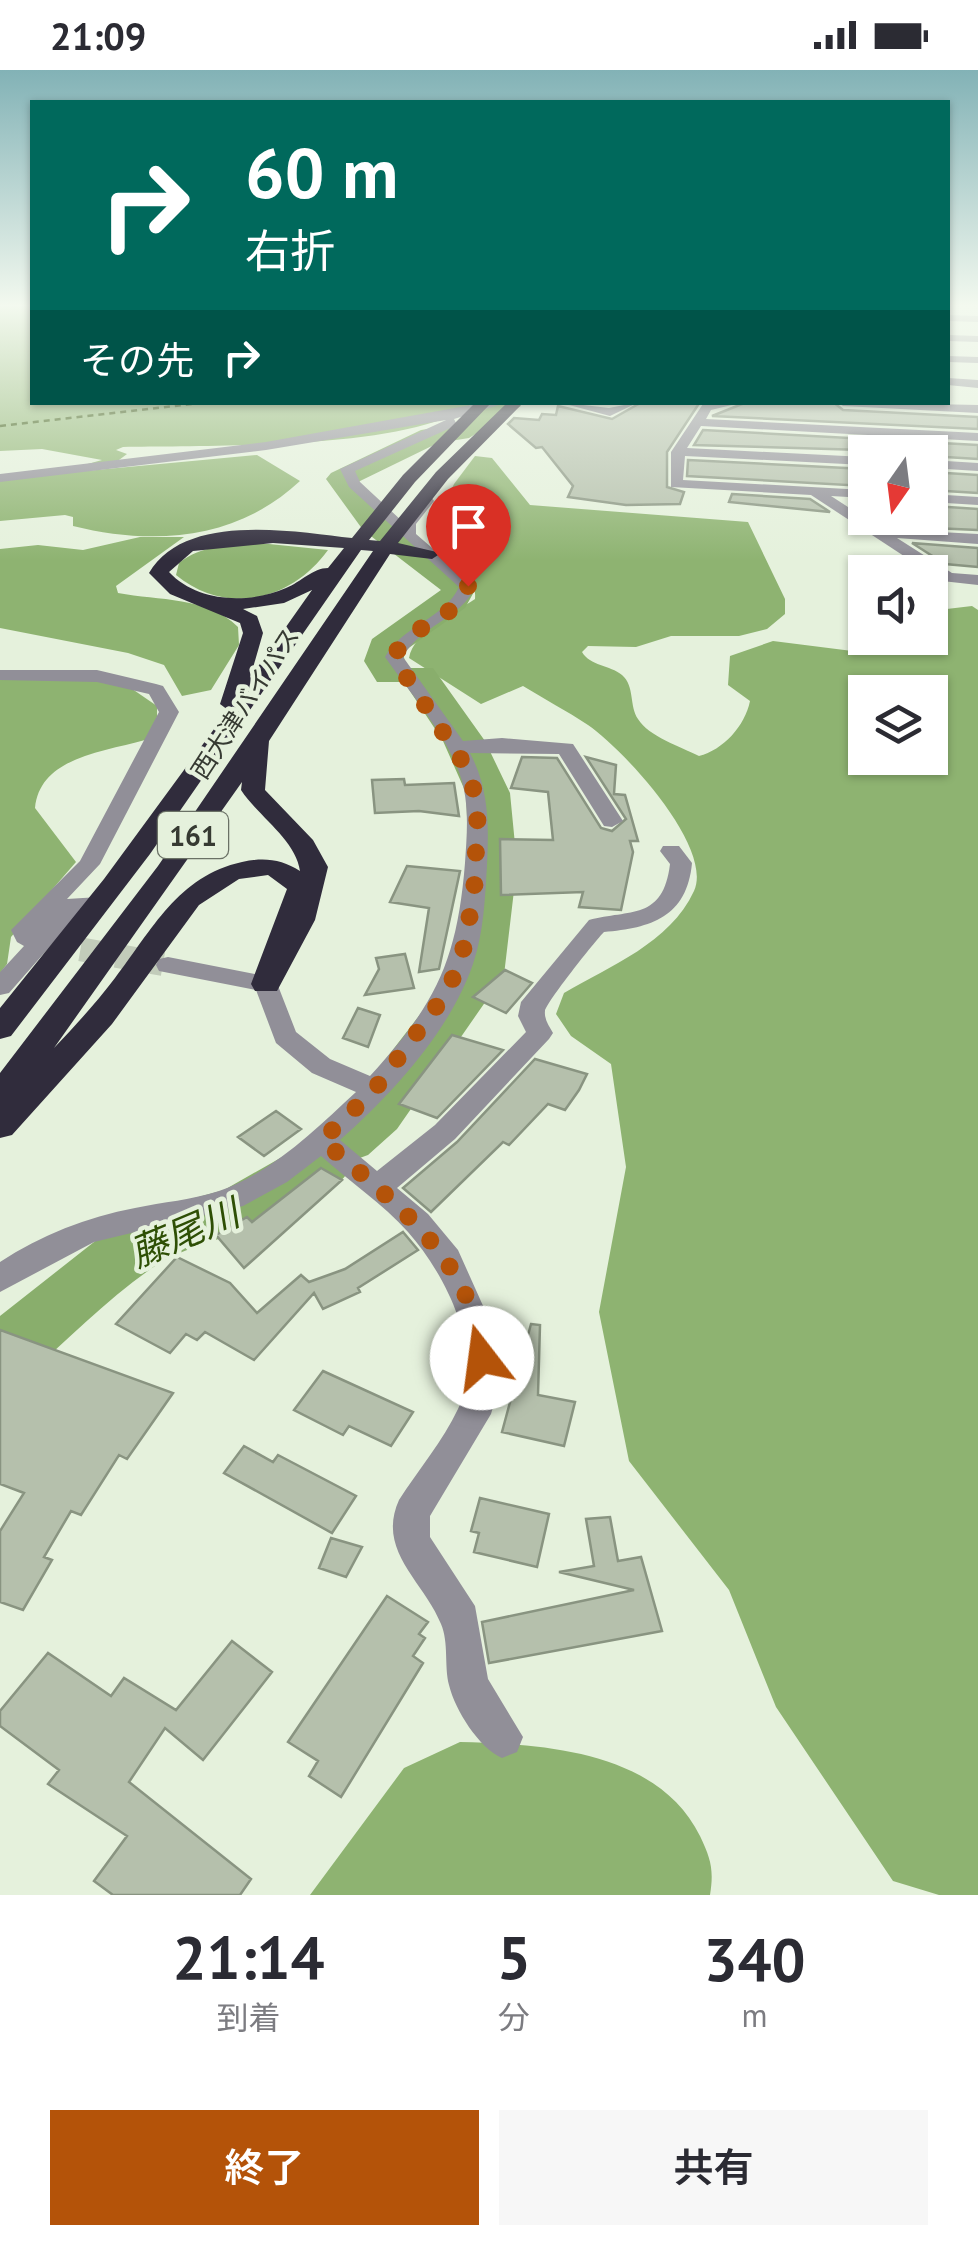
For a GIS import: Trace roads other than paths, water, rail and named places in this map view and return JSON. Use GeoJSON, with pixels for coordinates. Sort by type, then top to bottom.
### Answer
{"type":"FeatureCollection","features":[{"type":"Feature","properties":{"kind":"highway","name":"西大津バイパス"},"geometry":{"type":"LineString","coordinates":[[0,1096],[166,875],[380,556],[442,474],[515,405]]}},
{"type":"Feature","properties":{"kind":"highway","name":"西大津バイパス"},"geometry":{"type":"LineString","coordinates":[[0,1029],[99,904],[222,735],[342,558],[414,471],[477,407]]}},
{"type":"Feature","properties":{"kind":"highway"},"geometry":{"type":"LineString","coordinates":[[222,735],[253,633],[250,620],[162,579],[159,573],[173,553],[208,542],[244,538],[380,556],[429,553]]}},
{"type":"Feature","properties":{"kind":"highway"},"geometry":{"type":"LineString","coordinates":[[208,600],[275,601],[298,592],[342,558]]}},
{"type":"Feature","properties":{"kind":"highway"},"geometry":{"type":"LineString","coordinates":[[262,732],[253,790],[263,807],[314,859],[315,876],[290,947],[266,984]]}},
{"type":"Feature","properties":{"kind":"highway"},"geometry":{"type":"LineString","coordinates":[[0,1126],[115,1000],[193,894],[217,877],[260,866],[281,870],[300,889],[266,984]]}},
{"type":"Feature","properties":{"kind":"street"},"geometry":{"type":"LineString","coordinates":[[408,535],[410,524],[456,462],[515,405]]}},
{"type":"Feature","properties":{"kind":"street"},"geometry":{"type":"LineString","coordinates":[[578,405],[610,412],[626,405]]}},
{"type":"Feature","properties":{"kind":"street"},"geometry":{"type":"LineString","coordinates":[[719,405],[707,407],[678,452],[676,484],[848,493]]}},
{"type":"Feature","properties":{"kind":"street"},"geometry":{"type":"LineString","coordinates":[[901,405],[978,409]]}},
{"type":"Feature","properties":{"kind":"street"},"geometry":{"type":"LineString","coordinates":[[0,1279],[41,1249],[116,1224],[195,1209],[248,1192],[322,1140],[375,1089],[436,1007],[460,966],[488,852],[463,747],[394,658],[406,640],[464,599],[468,586],[408,535],[349,475],[477,407]]}},
{"type":"Feature","properties":{"kind":"street"},"geometry":{"type":"LineString","coordinates":[[0,478],[266,446],[477,407]]}},
{"type":"Feature","properties":{"kind":"street"},"geometry":{"type":"LineString","coordinates":[[699,422],[978,437]]}},
{"type":"Feature","properties":{"kind":"street"},"geometry":{"type":"LineString","coordinates":[[678,452],[848,460]]}},
{"type":"Feature","properties":{"kind":"street"},"geometry":{"type":"LineString","coordinates":[[948,465],[978,467]]}},
{"type":"Feature","properties":{"kind":"street"},"geometry":{"type":"LineString","coordinates":[[813,492],[848,514]]}},
{"type":"Feature","properties":{"kind":"street"},"geometry":{"type":"LineString","coordinates":[[948,499],[978,501]]}},
{"type":"Feature","properties":{"kind":"street"},"geometry":{"type":"LineString","coordinates":[[882,535],[948,578],[978,580]]}},
{"type":"Feature","properties":{"kind":"street"},"geometry":{"type":"LineString","coordinates":[[912,535],[978,539]]}},
{"type":"Feature","properties":{"kind":"street"},"geometry":{"type":"LineString","coordinates":[[0,674],[120,679],[156,690],[169,712],[89,864],[23,930],[25,937],[33,940]]}},
{"type":"Feature","properties":{"kind":"street"},"geometry":{"type":"LineString","coordinates":[[463,747],[566,748],[612,820]]}},
{"type":"Feature","properties":{"kind":"street"},"geometry":{"type":"LineString","coordinates":[[377,1188],[445,1132],[532,1043],[540,1033],[531,1016],[534,1002],[559,977],[597,925],[638,922],[667,903],[680,882],[681,864],[671,852]]}},
{"type":"Feature","properties":{"kind":"street"},"geometry":{"type":"LineString","coordinates":[[0,987],[75,904],[99,904]]}},
{"type":"Feature","properties":{"kind":"street"},"geometry":{"type":"LineString","coordinates":[[168,965],[266,984],[285,1037],[322,1066],[375,1089]]}},
{"type":"Feature","properties":{"kind":"street"},"geometry":{"type":"LineString","coordinates":[[322,1140],[417,1222],[446,1260],[481,1337],[484,1379],[474,1414],[412,1512],[410,1541],[461,1620],[469,1686],[502,1738]]}},
{"type":"Feature","properties":{"kind":"waterway","name":"藤尾川"},"geometry":{"type":"LineString","coordinates":[[391,674],[383,661],[385,647],[453,601],[458,590],[374,523],[341,479],[431,436],[459,432],[508,406]]}},
{"type":"Feature","properties":{"kind":"waterway","name":"藤尾川"},"geometry":{"type":"LineString","coordinates":[[347,1140],[376,1114],[478,975],[493,865],[488,793],[464,741],[419,676]]}},
{"type":"Feature","properties":{"kind":"waterway","name":"藤尾川"},"geometry":{"type":"LineString","coordinates":[[0,1356],[131,1249],[170,1229],[240,1210],[278,1192],[328,1156]]}},
{"type":"Feature","properties":{"kind":"tunnel"},"geometry":{"type":"LineString","coordinates":[[45,943],[163,964]]}}]}
